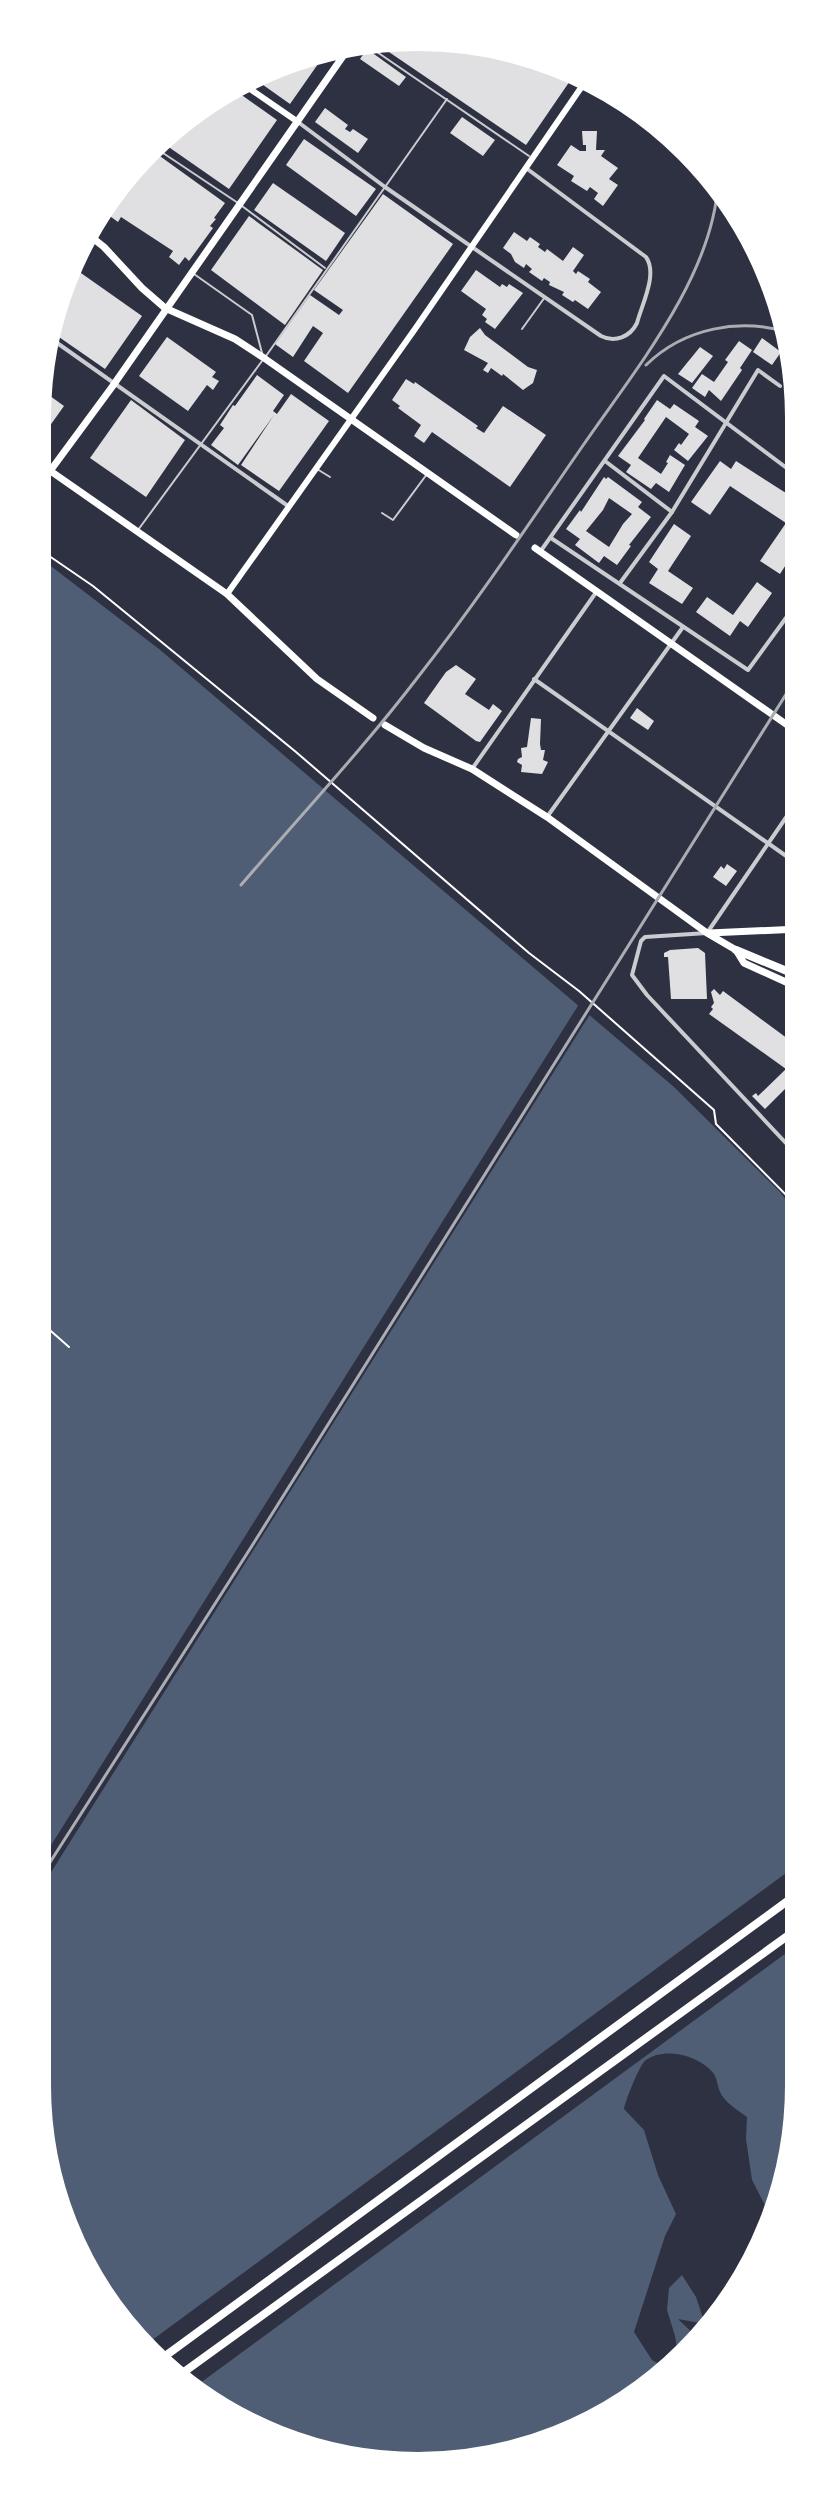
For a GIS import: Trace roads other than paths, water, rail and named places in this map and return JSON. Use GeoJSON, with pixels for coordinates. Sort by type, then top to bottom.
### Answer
{"type":"FeatureCollection","features":[{"type":"Feature","properties":{"kind":"highway"},"geometry":{"type":"LineString","coordinates":[[736,950],[790,972]]}},
{"type":"Feature","properties":{"kind":"highway"},"geometry":{"type":"LineString","coordinates":[[164,2357],[790,1899]]}},
{"type":"Feature","properties":{"kind":"highway"},"geometry":{"type":"LineString","coordinates":[[183,2373],[790,1934]]}},
{"type":"Feature","properties":{"kind":"main road"},"geometry":{"type":"LineString","coordinates":[[46,476],[347,53]]}},
{"type":"Feature","properties":{"kind":"main road"},"geometry":{"type":"LineString","coordinates":[[227,594],[583,84]]}},
{"type":"Feature","properties":{"kind":"main road"},"geometry":{"type":"LineString","coordinates":[[247,87],[298,122]]}},
{"type":"Feature","properties":{"kind":"main road"},"geometry":{"type":"LineString","coordinates":[[93,238],[165,308],[235,339],[516,535]]}},
{"type":"Feature","properties":{"kind":"main road"},"geometry":{"type":"LineString","coordinates":[[46,468],[227,594],[317,679],[373,718]]}},
{"type":"Feature","properties":{"kind":"main road"},"geometry":{"type":"LineString","coordinates":[[538,550],[790,727]]}},
{"type":"Feature","properties":{"kind":"main road"},"geometry":{"type":"LineString","coordinates":[[385,725],[424,748],[472,769],[547,817],[707,933],[736,950],[744,963],[790,984]]}},
{"type":"Feature","properties":{"kind":"main road"},"geometry":{"type":"LineString","coordinates":[[707,933],[790,929]]}},
{"type":"Feature","properties":{"kind":"street"},"geometry":{"type":"LineString","coordinates":[[298,122],[385,187],[601,336],[617,340],[634,330],[651,274],[651,264],[646,257],[526,168]]}},
{"type":"Feature","properties":{"kind":"street"},"geometry":{"type":"LineString","coordinates":[[54,341],[288,506]]}},
{"type":"Feature","properties":{"kind":"street"},"geometry":{"type":"LineString","coordinates":[[620,584],[672,512],[758,370],[780,386]]}},
{"type":"Feature","properties":{"kind":"street"},"geometry":{"type":"LineString","coordinates":[[538,550],[551,538],[664,376],[790,471]]}},
{"type":"Feature","properties":{"kind":"street"},"geometry":{"type":"LineString","coordinates":[[605,461],[672,512]]}},
{"type":"Feature","properties":{"kind":"street"},"geometry":{"type":"LineString","coordinates":[[551,538],[748,670],[790,612]]}},
{"type":"Feature","properties":{"kind":"street"},"geometry":{"type":"LineString","coordinates":[[472,769],[597,591]]}},
{"type":"Feature","properties":{"kind":"street"},"geometry":{"type":"LineString","coordinates":[[547,817],[683,626]]}},
{"type":"Feature","properties":{"kind":"street"},"geometry":{"type":"LineString","coordinates":[[534,679],[790,859]]}},
{"type":"Feature","properties":{"kind":"street"},"geometry":{"type":"LineString","coordinates":[[790,811],[707,933],[645,937],[641,941],[632,975],[665,1016],[790,1148]]}},
{"type":"Feature","properties":{"kind":"lane"},"geometry":{"type":"LineString","coordinates":[[372,49],[532,158]]}},
{"type":"Feature","properties":{"kind":"lane"},"geometry":{"type":"LineString","coordinates":[[138,530],[447,99]]}},
{"type":"Feature","properties":{"kind":"lane"},"geometry":{"type":"LineString","coordinates":[[160,151],[238,203],[326,269]]}},
{"type":"Feature","properties":{"kind":"lane"},"geometry":{"type":"LineString","coordinates":[[191,272],[252,315],[264,358]]}},
{"type":"Feature","properties":{"kind":"lane"},"geometry":{"type":"LineString","coordinates":[[522,329],[546,296]]}},
{"type":"Feature","properties":{"kind":"lane"},"geometry":{"type":"LineString","coordinates":[[316,468],[330,477]]}},
{"type":"Feature","properties":{"kind":"lane"},"geometry":{"type":"LineString","coordinates":[[382,513],[393,520],[428,473]]}},
{"type":"Feature","properties":{"kind":"water"},"geometry":{"type":"Polygon","coordinates":[[[46,562],[159,649],[674,1087],[790,1205],[790,2085],[787,2134],[768,2211],[752,2180],[746,2139],[747,2117],[723,2097],[714,2074],[701,2062],[682,2055],[663,2054],[643,2063],[624,2109],[644,2130],[658,2175],[676,2214],[665,2236],[634,2332],[652,2360],[662,2366],[625,2394],[583,2419],[538,2437],[491,2450],[418,2457],[369,2454],[322,2444],[253,2419],[211,2394],[173,2365],[138,2330],[109,2292],[84,2250],[66,2205],[49,2134],[46,2085],[46,562]]]}},
{"type":"Feature","properties":{"kind":"water"},"geometry":{"type":"Polygon","coordinates":[[[682,2275],[696,2297],[704,2322],[678,2319],[694,2334],[678,2351],[667,2310],[669,2288],[682,2275]]]}},
{"type":"Feature","properties":{"kind":"railway"},"geometry":{"type":"LineString","coordinates":[[241,885],[375,730],[440,649],[503,562],[668,321],[702,253],[716,196]]}},
{"type":"Feature","properties":{"kind":"railway"},"geometry":{"type":"LineString","coordinates":[[646,365],[678,342],[714,329],[752,326],[779,330]]}},
{"type":"Feature","properties":{"kind":"railway"},"geometry":{"type":"LineString","coordinates":[[46,1869],[790,688]]}}]}
